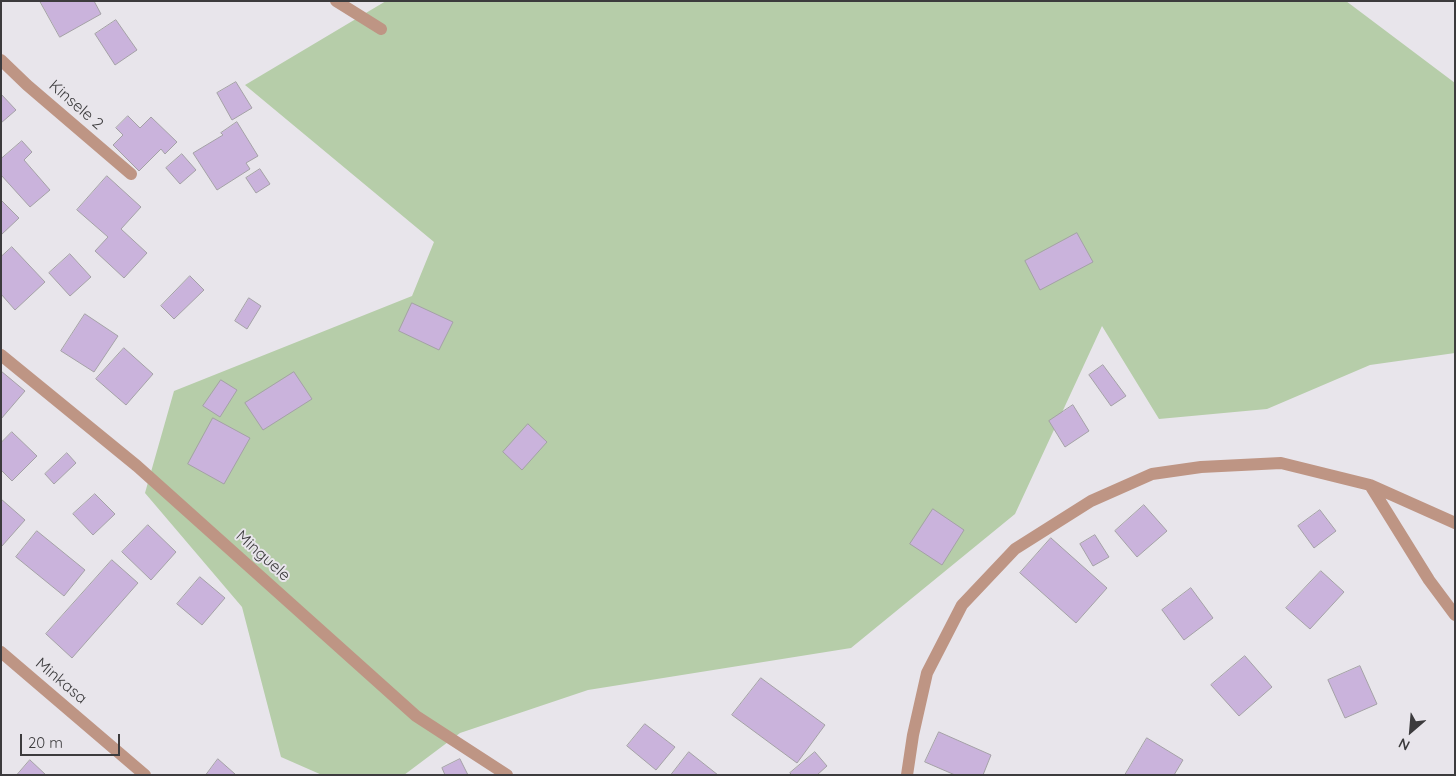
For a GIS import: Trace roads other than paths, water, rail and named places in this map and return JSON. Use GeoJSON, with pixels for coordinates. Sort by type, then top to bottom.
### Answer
{"type":"FeatureCollection","features":[{"type":"Feature","properties":{"kind":"street"},"geometry":{"type":"LineString","coordinates":[[336,1],[381,29]]}},
{"type":"Feature","properties":{"kind":"street","name":"Kinsele 2"},"geometry":{"type":"LineString","coordinates":[[1,60],[27,85],[131,174]]}},
{"type":"Feature","properties":{"kind":"street","name":"Minguele"},"geometry":{"type":"LineString","coordinates":[[1,355],[137,466],[416,716],[507,775]]}},
{"type":"Feature","properties":{"kind":"street"},"geometry":{"type":"LineString","coordinates":[[908,775],[913,735],[927,674],[962,605],[1015,549],[1091,501],[1152,474],[1201,467],[1281,463],[1370,486],[1455,523]]}},
{"type":"Feature","properties":{"kind":"street"},"geometry":{"type":"LineString","coordinates":[[1370,486],[1429,580],[1455,615]]}},
{"type":"Feature","properties":{"kind":"street","name":"Minkasa"},"geometry":{"type":"LineString","coordinates":[[1,652],[146,775]]}}]}
